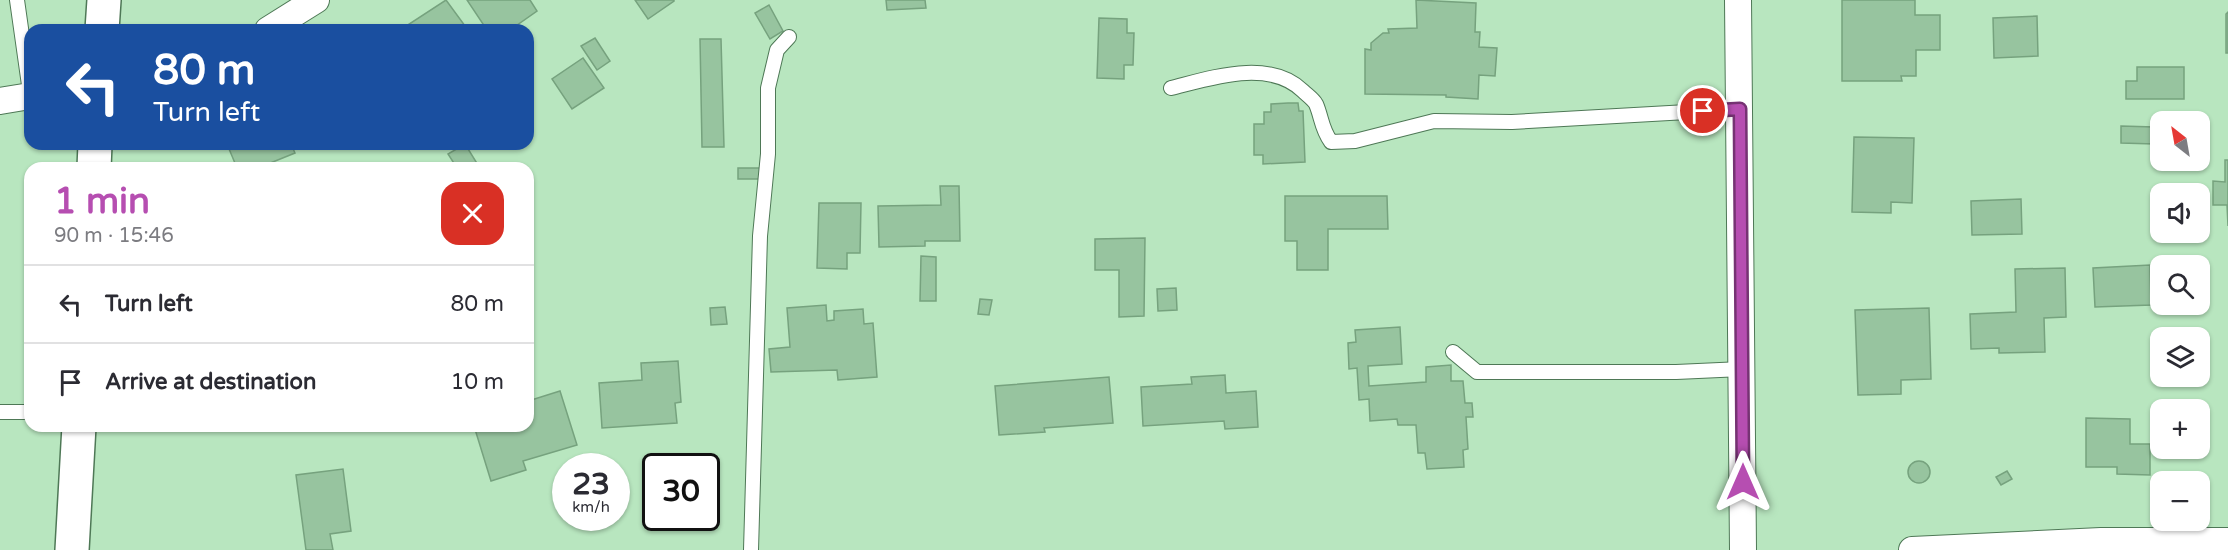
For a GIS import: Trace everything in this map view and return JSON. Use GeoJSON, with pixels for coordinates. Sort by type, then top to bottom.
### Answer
{"type":"FeatureCollection","features":[{"type":"Feature","properties":{"kind":"main road"},"geometry":{"type":"LineString","coordinates":[[102,24],[104,0]]}},
{"type":"Feature","properties":{"kind":"main road"},"geometry":{"type":"LineString","coordinates":[[72,550],[79,432]]}},
{"type":"Feature","properties":{"kind":"street"},"geometry":{"type":"LineString","coordinates":[[277,24],[316,0]]}},
{"type":"Feature","properties":{"kind":"street"},"geometry":{"type":"LineString","coordinates":[[1738,0],[1743,550]]}},
{"type":"Feature","properties":{"kind":"street"},"geometry":{"type":"LineString","coordinates":[[0,101],[24,95]]}},
{"type":"Feature","properties":{"kind":"street"},"geometry":{"type":"LineString","coordinates":[[1912,550],[2090,541],[2228,541]]}},
{"type":"Feature","properties":{"kind":"lane"},"geometry":{"type":"LineString","coordinates":[[16,0],[24,54]]}},
{"type":"Feature","properties":{"kind":"lane"},"geometry":{"type":"LineString","coordinates":[[752,550],[760,236],[768,154],[768,88],[777,50],[789,38]]}},
{"type":"Feature","properties":{"kind":"lane"},"geometry":{"type":"LineString","coordinates":[[1171,88],[1222,75],[1280,76],[1298,86],[1315,103],[1322,129],[1331,142],[1355,141],[1434,121],[1512,122],[1740,109]]}},
{"type":"Feature","properties":{"kind":"lane"},"geometry":{"type":"LineString","coordinates":[[1453,352],[1477,372],[1676,372],[1742,369]]}},
{"type":"Feature","properties":{"kind":"lane"},"geometry":{"type":"LineString","coordinates":[[0,412],[24,412]]}},
{"type":"Feature","properties":{"kind":"building"},"geometry":{"type":"Polygon","coordinates":[[[446,0],[464,24],[409,24],[446,0]]]}},
{"type":"Feature","properties":{"kind":"building"},"geometry":{"type":"Polygon","coordinates":[[[467,0],[530,0],[537,11],[519,24],[483,24],[467,0]]]}},
{"type":"Feature","properties":{"kind":"building"},"geometry":{"type":"Polygon","coordinates":[[[635,0],[674,0],[674,1],[648,19],[635,0]]]}},
{"type":"Feature","properties":{"kind":"building"},"geometry":{"type":"Polygon","coordinates":[[[886,0],[925,0],[926,8],[887,10],[886,0]]]}},
{"type":"Feature","properties":{"kind":"building"},"geometry":{"type":"Polygon","coordinates":[[[1416,0],[1476,3],[1475,32],[1480,32],[1479,47],[1497,48],[1495,76],[1479,75],[1478,99],[1446,97],[1446,95],[1365,94],[1365,49],[1371,50],[1371,43],[1383,33],[1389,33],[1388,29],[1417,28],[1416,0]]]}},
{"type":"Feature","properties":{"kind":"building"},"geometry":{"type":"Polygon","coordinates":[[[1842,0],[1915,0],[1915,15],[1940,15],[1940,50],[1916,50],[1916,76],[1901,76],[1902,81],[1842,81],[1842,0]]]}},
{"type":"Feature","properties":{"kind":"building"},"geometry":{"type":"Polygon","coordinates":[[[769,5],[783,31],[770,39],[755,13],[769,5]]]}},
{"type":"Feature","properties":{"kind":"building"},"geometry":{"type":"Polygon","coordinates":[[[2228,12],[2228,53],[2226,53],[2226,14],[2228,12]]]}},
{"type":"Feature","properties":{"kind":"building"},"geometry":{"type":"Polygon","coordinates":[[[2037,16],[2038,56],[1994,58],[1993,18],[2037,16]]]}},
{"type":"Feature","properties":{"kind":"building"},"geometry":{"type":"Polygon","coordinates":[[[1099,18],[1127,19],[1127,33],[1134,33],[1133,65],[1124,65],[1124,79],[1097,78],[1099,18]]]}},
{"type":"Feature","properties":{"kind":"building"},"geometry":{"type":"Polygon","coordinates":[[[595,38],[610,61],[597,70],[581,46],[595,38]]]}},
{"type":"Feature","properties":{"kind":"building"},"geometry":{"type":"Polygon","coordinates":[[[700,39],[721,39],[724,147],[702,147],[700,39]]]}},
{"type":"Feature","properties":{"kind":"building"},"geometry":{"type":"Polygon","coordinates":[[[583,58],[604,88],[572,109],[552,79],[583,58]]]}},
{"type":"Feature","properties":{"kind":"building"},"geometry":{"type":"Polygon","coordinates":[[[2137,67],[2184,67],[2184,99],[2126,99],[2126,81],[2137,81],[2137,67]]]}},
{"type":"Feature","properties":{"kind":"building"},"geometry":{"type":"Polygon","coordinates":[[[1298,103],[1299,111],[1303,111],[1305,162],[1263,164],[1263,155],[1254,155],[1254,124],[1264,124],[1264,112],[1271,112],[1271,104],[1298,103]]]}},
{"type":"Feature","properties":{"kind":"building"},"geometry":{"type":"Polygon","coordinates":[[[2121,126],[2150,127],[2150,144],[2121,143],[2121,126]]]}},
{"type":"Feature","properties":{"kind":"building"},"geometry":{"type":"Polygon","coordinates":[[[1854,137],[1914,138],[1912,203],[1891,202],[1891,213],[1852,212],[1854,137]]]}},
{"type":"Feature","properties":{"kind":"building"},"geometry":{"type":"Polygon","coordinates":[[[230,150],[294,150],[295,153],[273,162],[234,162],[230,150]]]}},
{"type":"Feature","properties":{"kind":"building"},"geometry":{"type":"Polygon","coordinates":[[[455,150],[469,150],[476,162],[453,162],[448,154],[455,150]]]}},
{"type":"Feature","properties":{"kind":"building"},"geometry":{"type":"Polygon","coordinates":[[[2225,160],[2228,160],[2228,226],[2227,205],[2213,205],[2213,181],[2225,182],[2225,160]]]}},
{"type":"Feature","properties":{"kind":"building"},"geometry":{"type":"Polygon","coordinates":[[[738,168],[761,168],[761,179],[738,179],[738,168]]]}},
{"type":"Feature","properties":{"kind":"building"},"geometry":{"type":"Polygon","coordinates":[[[940,186],[959,186],[960,241],[925,241],[925,246],[879,247],[878,206],[941,205],[940,186]]]}},
{"type":"Feature","properties":{"kind":"building"},"geometry":{"type":"Polygon","coordinates":[[[1285,196],[1387,196],[1388,229],[1328,229],[1328,270],[1297,270],[1297,241],[1285,241],[1285,196]]]}},
{"type":"Feature","properties":{"kind":"building"},"geometry":{"type":"Polygon","coordinates":[[[2021,199],[2022,234],[1972,235],[1971,201],[2021,199]]]}},
{"type":"Feature","properties":{"kind":"building"},"geometry":{"type":"Polygon","coordinates":[[[819,203],[861,203],[860,253],[847,253],[847,269],[817,268],[819,203]]]}},
{"type":"Feature","properties":{"kind":"building"},"geometry":{"type":"Polygon","coordinates":[[[1145,238],[1144,316],[1119,317],[1119,270],[1095,270],[1095,239],[1145,238]]]}},
{"type":"Feature","properties":{"kind":"building"},"geometry":{"type":"Polygon","coordinates":[[[921,256],[936,257],[936,301],[920,301],[921,256]]]}},
{"type":"Feature","properties":{"kind":"building"},"geometry":{"type":"Polygon","coordinates":[[[2150,265],[2150,305],[2095,307],[2093,268],[2150,265]]]}},
{"type":"Feature","properties":{"kind":"building"},"geometry":{"type":"Polygon","coordinates":[[[2065,268],[2066,317],[2044,318],[2045,352],[1999,353],[1999,348],[1971,349],[1970,314],[2016,312],[2015,269],[2065,268]]]}},
{"type":"Feature","properties":{"kind":"building"},"geometry":{"type":"Polygon","coordinates":[[[1176,288],[1177,310],[1158,311],[1157,289],[1176,288]]]}},
{"type":"Feature","properties":{"kind":"building"},"geometry":{"type":"Polygon","coordinates":[[[980,299],[992,300],[989,315],[978,314],[980,299]]]}},
{"type":"Feature","properties":{"kind":"building"},"geometry":{"type":"Polygon","coordinates":[[[826,305],[827,321],[834,320],[834,311],[863,309],[864,324],[873,323],[877,377],[838,380],[837,370],[771,372],[769,349],[790,347],[787,308],[826,305]]]}},
{"type":"Feature","properties":{"kind":"building"},"geometry":{"type":"Polygon","coordinates":[[[725,307],[727,324],[711,325],[710,308],[725,307]]]}},
{"type":"Feature","properties":{"kind":"building"},"geometry":{"type":"Polygon","coordinates":[[[1929,308],[1931,379],[1901,380],[1901,394],[1858,395],[1855,310],[1929,308]]]}},
{"type":"Feature","properties":{"kind":"building"},"geometry":{"type":"Polygon","coordinates":[[[1400,327],[1402,364],[1368,366],[1369,386],[1426,382],[1426,367],[1451,365],[1451,381],[1463,381],[1465,403],[1472,403],[1473,417],[1466,417],[1468,449],[1463,450],[1464,467],[1427,469],[1425,453],[1418,453],[1416,425],[1398,425],[1397,419],[1370,421],[1369,399],[1359,400],[1357,368],[1349,369],[1348,343],[1356,342],[1355,330],[1400,327]]]}},
{"type":"Feature","properties":{"kind":"building"},"geometry":{"type":"Polygon","coordinates":[[[678,361],[681,402],[675,403],[677,423],[602,428],[599,383],[642,380],[641,363],[678,361]]]}},
{"type":"Feature","properties":{"kind":"building"},"geometry":{"type":"Polygon","coordinates":[[[1225,375],[1226,393],[1256,391],[1258,427],[1225,429],[1224,421],[1143,426],[1141,387],[1192,384],[1191,377],[1225,375]]]}},
{"type":"Feature","properties":{"kind":"building"},"geometry":{"type":"Polygon","coordinates":[[[1109,377],[1113,423],[1044,428],[1045,432],[999,435],[995,386],[1109,377]]]}},
{"type":"Feature","properties":{"kind":"building"},"geometry":{"type":"Polygon","coordinates":[[[560,391],[577,445],[523,461],[526,470],[491,481],[476,432],[534,432],[534,399],[560,391]]]}},
{"type":"Feature","properties":{"kind":"building"},"geometry":{"type":"Polygon","coordinates":[[[2086,418],[2130,419],[2130,444],[2150,444],[2150,475],[2117,474],[2117,467],[2086,467],[2086,418]]]}},
{"type":"Feature","properties":{"kind":"building"},"geometry":{"type":"Polygon","coordinates":[[[1919,461],[1927,464],[1930,472],[1927,480],[1919,483],[1911,480],[1908,472],[1911,464],[1919,461]]]}},
{"type":"Feature","properties":{"kind":"building"},"geometry":{"type":"Polygon","coordinates":[[[343,469],[351,531],[330,534],[333,550],[306,550],[296,475],[343,469]]]}},
{"type":"Feature","properties":{"kind":"building"},"geometry":{"type":"Polygon","coordinates":[[[2007,471],[2012,479],[2001,485],[1996,477],[2007,471]]]}},
{"type":"Feature","properties":{"kind":"route"},"geometry":{"type":"LineString","coordinates":[[1703,111],[1740,109],[1743,482]]}}]}
